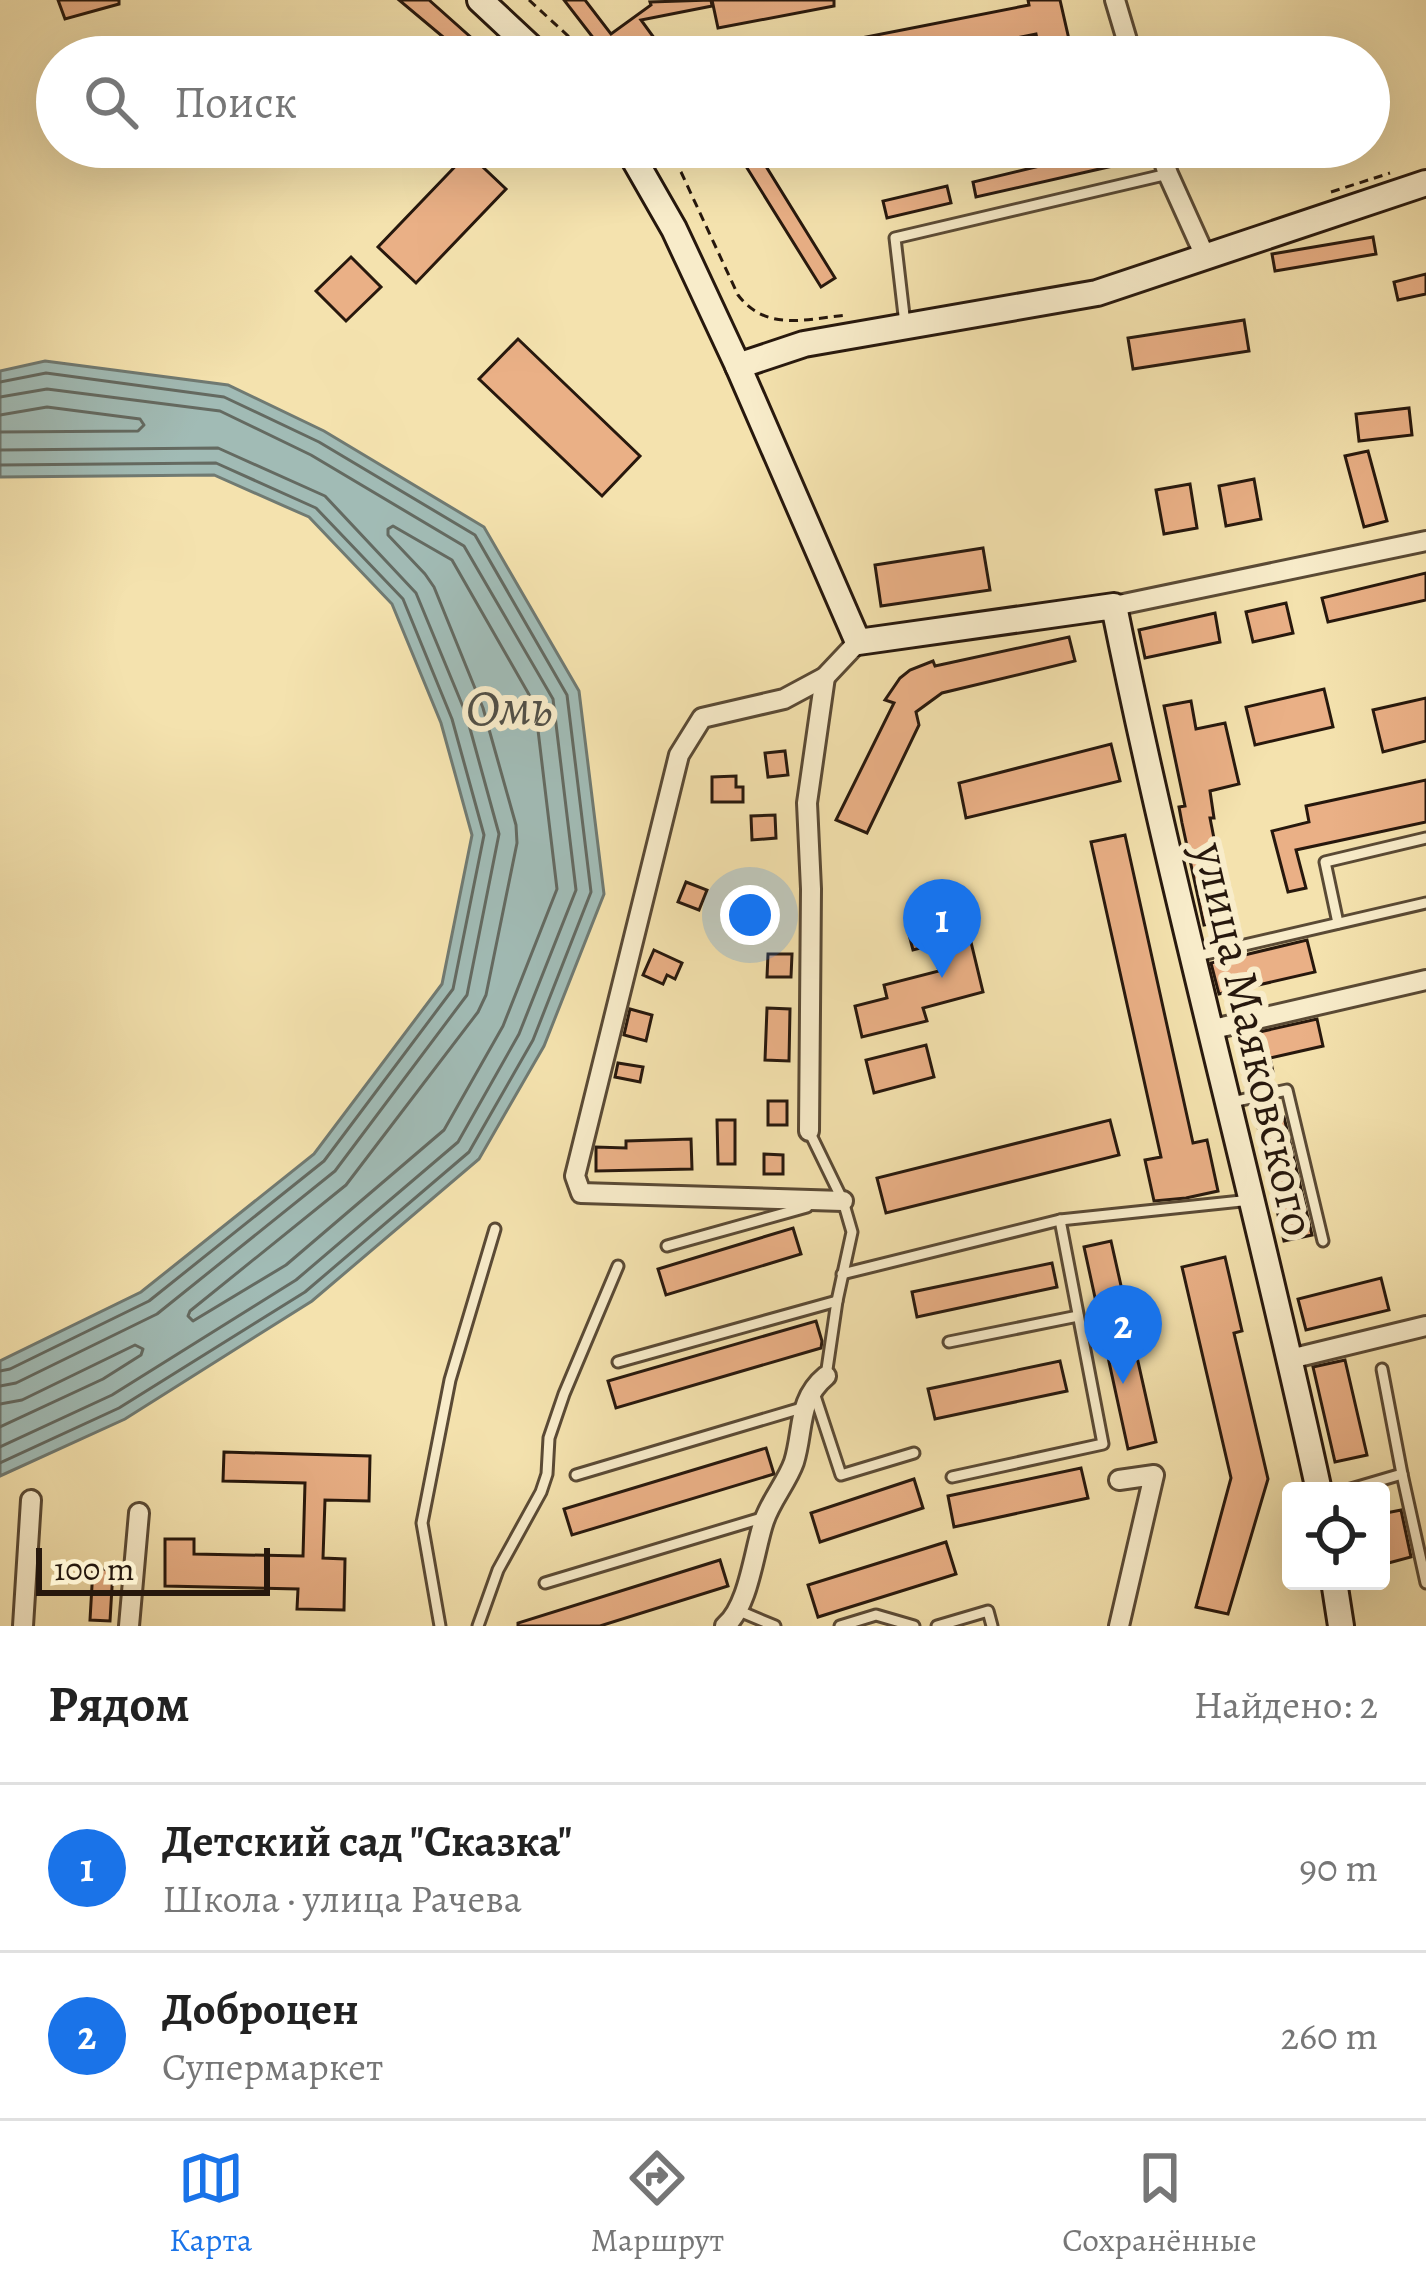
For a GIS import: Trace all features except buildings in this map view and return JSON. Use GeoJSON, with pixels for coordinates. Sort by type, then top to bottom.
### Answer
{"type":"FeatureCollection","features":[{"type":"Feature","properties":{"kind":"street"},"geometry":{"type":"LineString","coordinates":[[480,0],[519,36]]}},
{"type":"Feature","properties":{"kind":"street"},"geometry":{"type":"LineString","coordinates":[[1115,0],[1126,36]]}},
{"type":"Feature","properties":{"kind":"street"},"geometry":{"type":"LineString","coordinates":[[639,168],[674,229],[739,366],[858,642]]}},
{"type":"Feature","properties":{"kind":"street"},"geometry":{"type":"LineString","coordinates":[[1166,168],[1205,256]]}},
{"type":"Feature","properties":{"kind":"street"},"geometry":{"type":"LineString","coordinates":[[739,366],[804,344],[1097,293],[1415,177]]}},
{"type":"Feature","properties":{"kind":"street"},"geometry":{"type":"LineString","coordinates":[[836,1200],[581,1193],[575,1176],[679,755],[702,718],[784,698],[825,677],[858,642],[1114,606],[1426,541]]}},
{"type":"Feature","properties":{"kind":"street","name":"улица Маяковского"},"geometry":{"type":"LineString","coordinates":[[1114,606],[1317,1482]]}},
{"type":"Feature","properties":{"kind":"street"},"geometry":{"type":"LineString","coordinates":[[809,1132],[807,803],[825,677]]}},
{"type":"Feature","properties":{"kind":"street"},"geometry":{"type":"LineString","coordinates":[[1209,1030],[1426,980]]}},
{"type":"Feature","properties":{"kind":"street"},"geometry":{"type":"LineString","coordinates":[[1290,1359],[1426,1326]]}},
{"type":"Feature","properties":{"kind":"street"},"geometry":{"type":"LineString","coordinates":[[731,1618],[765,1517],[794,1462],[805,1407],[819,1382]]}},
{"type":"Feature","properties":{"kind":"street"},"geometry":{"type":"LineString","coordinates":[[1119,1480],[1154,1475],[1119,1626]]}},
{"type":"Feature","properties":{"kind":"street"},"geometry":{"type":"LineString","coordinates":[[23,1626],[31,1500]]}},
{"type":"Feature","properties":{"kind":"street"},"geometry":{"type":"LineString","coordinates":[[129,1626],[139,1513]]}},
{"type":"Feature","properties":{"kind":"street"},"geometry":{"type":"LineString","coordinates":[[1335,1590],[1341,1626]]}},
{"type":"Feature","properties":{"kind":"lane"},"geometry":{"type":"LineString","coordinates":[[905,326],[895,238],[1168,174]]}},
{"type":"Feature","properties":{"kind":"lane"},"geometry":{"type":"LineString","coordinates":[[1338,923],[1325,862],[1426,838]]}},
{"type":"Feature","properties":{"kind":"lane"},"geometry":{"type":"LineString","coordinates":[[1192,957],[1426,903]]}},
{"type":"Feature","properties":{"kind":"lane"},"geometry":{"type":"LineString","coordinates":[[1227,1103],[1287,1090],[1323,1240]]}},
{"type":"Feature","properties":{"kind":"lane"},"geometry":{"type":"LineString","coordinates":[[809,1132],[852,1232],[819,1382],[841,1475],[914,1453]]}},
{"type":"Feature","properties":{"kind":"lane"},"geometry":{"type":"LineString","coordinates":[[667,1246],[836,1200]]}},
{"type":"Feature","properties":{"kind":"lane"},"geometry":{"type":"LineString","coordinates":[[842,1274],[1060,1220],[1251,1200]]}},
{"type":"Feature","properties":{"kind":"lane"},"geometry":{"type":"LineString","coordinates":[[952,1477],[1103,1444],[1060,1220]]}},
{"type":"Feature","properties":{"kind":"lane"},"geometry":{"type":"LineString","coordinates":[[440,1626],[422,1522],[449,1380],[494,1228]]}},
{"type":"Feature","properties":{"kind":"lane"},"geometry":{"type":"LineString","coordinates":[[478,1626],[498,1570],[541,1492],[564,1394],[618,1266]]}},
{"type":"Feature","properties":{"kind":"lane"},"geometry":{"type":"LineString","coordinates":[[618,1362],[837,1301]]}},
{"type":"Feature","properties":{"kind":"lane"},"geometry":{"type":"LineString","coordinates":[[949,1342],[1078,1316]]}},
{"type":"Feature","properties":{"kind":"lane"},"geometry":{"type":"LineString","coordinates":[[1382,1369],[1426,1583]]}},
{"type":"Feature","properties":{"kind":"lane"},"geometry":{"type":"LineString","coordinates":[[576,1475],[805,1407]]}},
{"type":"Feature","properties":{"kind":"lane"},"geometry":{"type":"LineString","coordinates":[[1375,1482],[1402,1474]]}},
{"type":"Feature","properties":{"kind":"lane"},"geometry":{"type":"LineString","coordinates":[[545,1583],[765,1517]]}},
{"type":"Feature","properties":{"kind":"lane"},"geometry":{"type":"LineString","coordinates":[[937,1626],[988,1611],[992,1626]]}},
{"type":"Feature","properties":{"kind":"lane"},"geometry":{"type":"LineString","coordinates":[[840,1626],[876,1615],[914,1626]]}},
{"type":"Feature","properties":{"kind":"lane"},"geometry":{"type":"LineString","coordinates":[[731,1618],[776,1626]]}},
{"type":"Feature","properties":{"kind":"path"},"geometry":{"type":"LineString","coordinates":[[529,0],[568,36]]}},
{"type":"Feature","properties":{"kind":"path"},"geometry":{"type":"LineString","coordinates":[[678,168],[738,296],[748,308],[767,318],[793,320],[859,314]]}},
{"type":"Feature","properties":{"kind":"path"},"geometry":{"type":"LineString","coordinates":[[1324,195],[1361,181],[1415,177]]}},
{"type":"Feature","properties":{"kind":"water","name":"Омь"},"geometry":{"type":"Polygon","coordinates":[[[45,361],[228,385],[324,431],[484,527],[579,691],[604,894],[544,1046],[479,1159],[312,1301],[125,1419],[0,1476],[0,1361],[141,1292],[314,1154],[442,984],[472,835],[441,723],[392,604],[309,517],[214,475],[0,477],[0,371],[45,361]]]}},
{"type":"Feature","properties":{"kind":"place","name":"Детский сад \"Сказка\""},"geometry":{"type":"Point","coordinates":[942,978]}},
{"type":"Feature","properties":{"kind":"place","name":"Доброцен"},"geometry":{"type":"Point","coordinates":[1123,1384]}}]}
